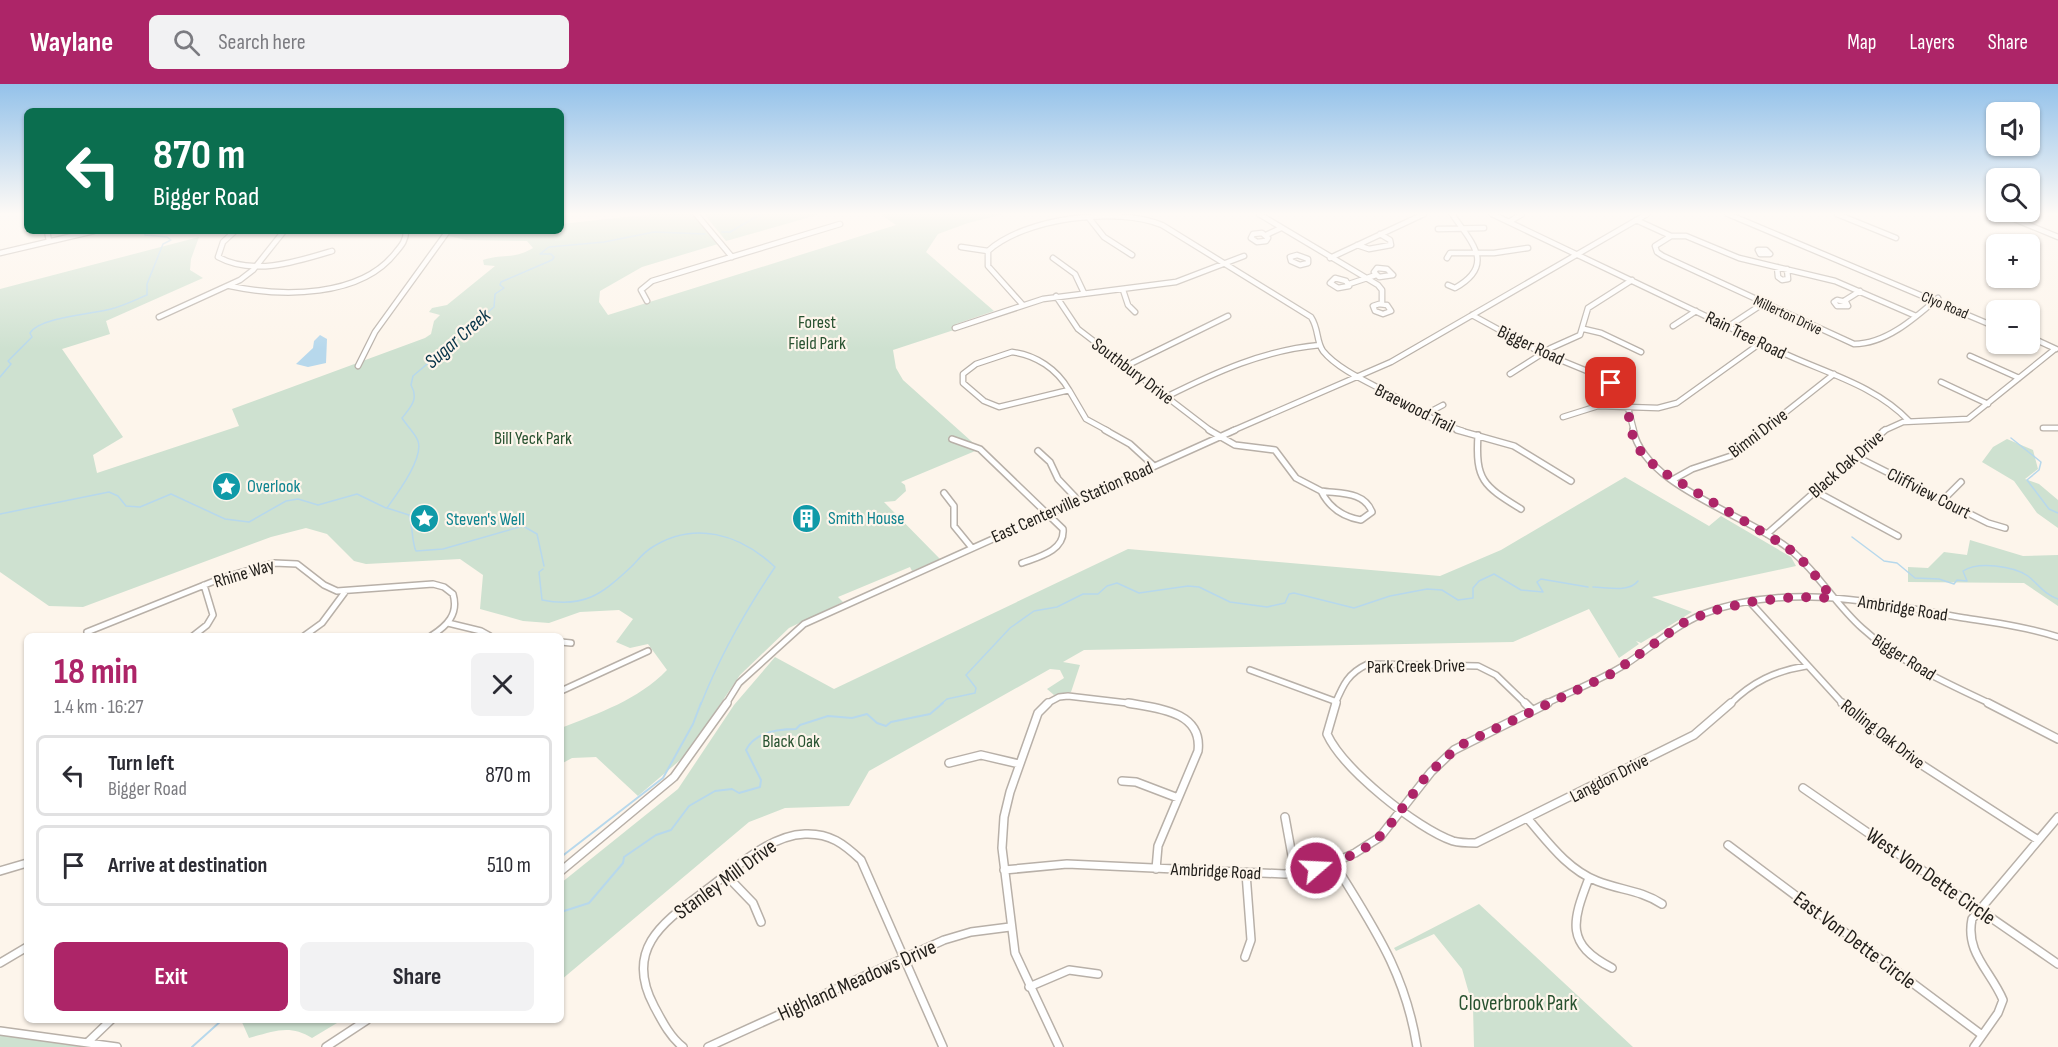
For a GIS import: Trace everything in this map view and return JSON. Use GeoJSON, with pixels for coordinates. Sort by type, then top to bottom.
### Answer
{"type":"FeatureCollection","features":[{"type":"Feature","properties":{"kind":"street"},"geometry":{"type":"LineString","coordinates":[[220,259],[224,262],[256,266],[292,259]]}},
{"type":"Feature","properties":{"kind":"street"},"geometry":{"type":"LineString","coordinates":[[159,317],[230,286],[262,259]]}},
{"type":"Feature","properties":{"kind":"street"},"geometry":{"type":"LineString","coordinates":[[230,286],[250,291],[282,292],[364,277],[391,259]]}},
{"type":"Feature","properties":{"kind":"street"},"geometry":{"type":"LineString","coordinates":[[358,366],[375,332],[428,259]]}},
{"type":"Feature","properties":{"kind":"street"},"geometry":{"type":"LineString","coordinates":[[647,301],[642,290],[649,282],[723,259]]}},
{"type":"Feature","properties":{"kind":"street"},"geometry":{"type":"LineString","coordinates":[[986,259],[989,269],[1022,304]]}},
{"type":"Feature","properties":{"kind":"street"},"geometry":{"type":"LineString","coordinates":[[1054,259],[1075,274],[1084,293]]}},
{"type":"Feature","properties":{"kind":"street"},"geometry":{"type":"LineString","coordinates":[[1166,397],[1258,354],[1290,347],[1320,345],[1318,327],[1311,318],[1216,259]]}},
{"type":"Feature","properties":{"kind":"street"},"geometry":{"type":"LineString","coordinates":[[955,328],[1022,304],[1056,296],[1123,290],[1176,282],[1237,259]]}},
{"type":"Feature","properties":{"kind":"street"},"geometry":{"type":"LineString","coordinates":[[1332,259],[1382,288],[1382,304]]}},
{"type":"Feature","properties":{"kind":"street"},"geometry":{"type":"LineString","coordinates":[[1448,285],[1459,286],[1479,273],[1478,259]]}},
{"type":"Feature","properties":{"kind":"street","name":"East Centerville Station Road"},"geometry":{"type":"LineString","coordinates":[[564,869],[674,777],[714,724],[739,683],[795,630],[814,618],[1153,465],[1391,362],[1567,259]]}},
{"type":"Feature","properties":{"kind":"street","name":"Rain Tree Road"},"geometry":{"type":"LineString","coordinates":[[1589,259],[1889,400],[1909,421]]}},
{"type":"Feature","properties":{"kind":"street","name":"Millerton Drive"},"geometry":{"type":"LineString","coordinates":[[1670,259],[1860,345],[1873,344],[1937,300]]}},
{"type":"Feature","properties":{"kind":"street"},"geometry":{"type":"LineString","coordinates":[[1744,259],[1826,278],[1916,316]]}},
{"type":"Feature","properties":{"kind":"street"},"geometry":{"type":"LineString","coordinates":[[1757,263],[1760,259]]}},
{"type":"Feature","properties":{"kind":"street","name":"Clyo Road"},"geometry":{"type":"LineString","coordinates":[[1837,259],[1937,300]]}},
{"type":"Feature","properties":{"kind":"street","name":"Clyo Road"},"geometry":{"type":"LineString","coordinates":[[1841,259],[1986,321]]}},
{"type":"Feature","properties":{"kind":"street"},"geometry":{"type":"LineString","coordinates":[[1777,267],[1778,277],[1782,280],[1788,279],[1786,269]]}},
{"type":"Feature","properties":{"kind":"street"},"geometry":{"type":"LineString","coordinates":[[1349,284],[1376,275]]}},
{"type":"Feature","properties":{"kind":"street"},"geometry":{"type":"LineString","coordinates":[[1510,374],[1580,335],[1584,329],[1584,314],[1588,308],[1632,280]]}},
{"type":"Feature","properties":{"kind":"street"},"geometry":{"type":"LineString","coordinates":[[1123,290],[1128,305],[1136,312]]}},
{"type":"Feature","properties":{"kind":"street"},"geometry":{"type":"LineString","coordinates":[[1844,301],[1860,291]]}},
{"type":"Feature","properties":{"kind":"street","name":"Southbury Drive"},"geometry":{"type":"LineString","coordinates":[[1056,296],[1078,329],[1166,397],[1235,445],[1275,450],[1282,456],[1291,474],[1321,491]]}},
{"type":"Feature","properties":{"kind":"street"},"geometry":{"type":"LineString","coordinates":[[1729,326],[1764,303]]}},
{"type":"Feature","properties":{"kind":"street"},"geometry":{"type":"LineString","coordinates":[[1673,326],[1696,310]]}},
{"type":"Feature","properties":{"kind":"street","name":"Bigger Road"},"geometry":{"type":"LineString","coordinates":[[1472,315],[1544,353],[1603,378],[1619,391],[1628,406],[1633,436],[1637,446],[1650,462],[1674,479],[1767,534],[1802,559],[1832,598],[1866,632],[1910,663],[2011,712],[2058,739]]}},
{"type":"Feature","properties":{"kind":"street"},"geometry":{"type":"LineString","coordinates":[[1126,366],[1200,332],[1228,316]]}},
{"type":"Feature","properties":{"kind":"street"},"geometry":{"type":"LineString","coordinates":[[1584,329],[1601,333],[1641,352]]}},
{"type":"Feature","properties":{"kind":"street"},"geometry":{"type":"LineString","coordinates":[[1563,417],[1598,406],[1658,408],[1677,403],[1762,342]]}},
{"type":"Feature","properties":{"kind":"street"},"geometry":{"type":"LineString","coordinates":[[2040,344],[2056,351]]}},
{"type":"Feature","properties":{"kind":"street","name":"Braewood Trail"},"geometry":{"type":"LineString","coordinates":[[1320,345],[1327,354],[1357,376],[1424,415],[1450,429],[1514,446],[1571,481]]}},
{"type":"Feature","properties":{"kind":"street","name":"Black Oak Drive"},"geometry":{"type":"LineString","coordinates":[[1767,534],[1888,427],[1909,421],[1963,421],[1973,417],[2019,378],[2056,351]]}},
{"type":"Feature","properties":{"kind":"street"},"geometry":{"type":"LineString","coordinates":[[1069,390],[999,407],[984,401],[965,385],[962,377],[966,370],[976,364],[1009,352],[1023,353],[1065,382],[1086,419],[1130,444],[1153,465]]}},
{"type":"Feature","properties":{"kind":"street"},"geometry":{"type":"LineString","coordinates":[[1970,356],[2019,378]]}},
{"type":"Feature","properties":{"kind":"street","name":"Bimni Drive"},"geometry":{"type":"LineString","coordinates":[[1674,479],[1692,469],[1731,456],[1833,374]]}},
{"type":"Feature","properties":{"kind":"street"},"geometry":{"type":"LineString","coordinates":[[1941,382],[1988,404]]}},
{"type":"Feature","properties":{"kind":"street"},"geometry":{"type":"LineString","coordinates":[[1424,415],[1443,405]]}},
{"type":"Feature","properties":{"kind":"street"},"geometry":{"type":"LineString","coordinates":[[2043,428],[2058,428]]}},
{"type":"Feature","properties":{"kind":"street"},"geometry":{"type":"LineString","coordinates":[[1478,435],[1475,465],[1477,474],[1488,487],[1521,509]]}},
{"type":"Feature","properties":{"kind":"street"},"geometry":{"type":"LineString","coordinates":[[952,439],[980,449],[1065,532],[1063,541],[1022,563]]}},
{"type":"Feature","properties":{"kind":"street"},"geometry":{"type":"LineString","coordinates":[[1038,451],[1050,462],[1058,479],[1078,500]]}},
{"type":"Feature","properties":{"kind":"street","name":"Cliffview Court"},"geometry":{"type":"LineString","coordinates":[[1855,456],[1988,523],[2005,528]]}},
{"type":"Feature","properties":{"kind":"street"},"geometry":{"type":"LineString","coordinates":[[1943,500],[1961,482]]}},
{"type":"Feature","properties":{"kind":"street"},"geometry":{"type":"LineString","coordinates":[[1321,491],[1357,497],[1370,506],[1372,513],[1361,520],[1348,516],[1331,505],[1321,491]]}},
{"type":"Feature","properties":{"kind":"street"},"geometry":{"type":"LineString","coordinates":[[1815,491],[1898,536]]}},
{"type":"Feature","properties":{"kind":"street"},"geometry":{"type":"LineString","coordinates":[[944,493],[954,506],[954,526],[972,548]]}},
{"type":"Feature","properties":{"kind":"street","name":"Rhine Way"},"geometry":{"type":"LineString","coordinates":[[87,632],[262,564],[285,562],[300,566],[328,589],[345,592],[439,585],[451,591],[455,598],[456,608],[448,623]]}},
{"type":"Feature","properties":{"kind":"street"},"geometry":{"type":"LineString","coordinates":[[197,633],[209,623],[213,612],[204,585]]}},
{"type":"Feature","properties":{"kind":"street"},"geometry":{"type":"LineString","coordinates":[[308,633],[322,623],[345,592]]}},
{"type":"Feature","properties":{"kind":"street","name":"Ambridge Road"},"geometry":{"type":"LineString","coordinates":[[1004,870],[1067,864],[1246,873],[1295,872],[1334,863],[1365,848],[1384,833],[1427,775],[1447,755],[1473,738],[1619,669],[1683,623],[1712,611],[1750,602],[1794,597],[1832,598],[1900,606],[2058,637]]}},
{"type":"Feature","properties":{"kind":"street","name":"Rolling Oak Drive"},"geometry":{"type":"LineString","coordinates":[[1750,602],[1844,706],[1882,737],[2038,840]]}},
{"type":"Feature","properties":{"kind":"street"},"geometry":{"type":"LineString","coordinates":[[435,633],[448,623],[483,633]]}},
{"type":"Feature","properties":{"kind":"street"},"geometry":{"type":"LineString","coordinates":[[564,642],[571,643]]}},
{"type":"Feature","properties":{"kind":"street"},"geometry":{"type":"LineString","coordinates":[[564,690],[648,651]]}},
{"type":"Feature","properties":{"kind":"street","name":"Park Creek Drive"},"geometry":{"type":"LineString","coordinates":[[1402,810],[1341,757],[1331,745],[1327,728],[1349,674],[1362,666],[1461,664],[1478,666],[1496,675],[1532,710]]}},
{"type":"Feature","properties":{"kind":"street","name":"Langdon Drive"},"geometry":{"type":"LineString","coordinates":[[1402,810],[1446,838],[1467,843],[1482,842],[1701,731],[1742,693],[1763,678],[1806,666]]}},
{"type":"Feature","properties":{"kind":"street"},"geometry":{"type":"LineString","coordinates":[[1250,670],[1337,702]]}},
{"type":"Feature","properties":{"kind":"street"},"geometry":{"type":"LineString","coordinates":[[1059,1047],[1015,953],[1004,870],[1004,818],[1019,764],[1038,713],[1046,704],[1061,696],[1076,696],[1170,711],[1191,724],[1199,741],[1198,751],[1158,846],[1156,868]]}},
{"type":"Feature","properties":{"kind":"street"},"geometry":{"type":"LineString","coordinates":[[949,763],[981,755],[1019,764]]}},
{"type":"Feature","properties":{"kind":"street"},"geometry":{"type":"LineString","coordinates":[[1122,781],[1136,782],[1178,798]]}},
{"type":"Feature","properties":{"kind":"street","name":"West Von Dette Circle"},"geometry":{"type":"LineString","coordinates":[[1803,788],[2058,964]]}},
{"type":"Feature","properties":{"kind":"street"},"geometry":{"type":"LineString","coordinates":[[1285,817],[1288,845],[1295,872]]}},
{"type":"Feature","properties":{"kind":"street"},"geometry":{"type":"LineString","coordinates":[[1974,1047],[1998,1013],[2003,1000],[1969,942],[1968,930],[1979,910],[2058,817]]}},
{"type":"Feature","properties":{"kind":"street"},"geometry":{"type":"LineString","coordinates":[[1528,819],[1570,864],[1589,878],[1614,886],[1640,890],[1662,904]]}},
{"type":"Feature","properties":{"kind":"street","name":"Stanley Mill Drive"},"geometry":{"type":"LineString","coordinates":[[683,1047],[674,1040],[647,988],[642,971],[644,953],[651,939],[664,924],[760,848],[785,837],[813,834],[839,841],[861,860],[943,1047]]}},
{"type":"Feature","properties":{"kind":"street","name":"East Von Dette Circle"},"geometry":{"type":"LineString","coordinates":[[1728,845],[1982,1035]]}},
{"type":"Feature","properties":{"kind":"street"},"geometry":{"type":"LineString","coordinates":[[1334,863],[1397,966],[1411,1004],[1417,1047]]}},
{"type":"Feature","properties":{"kind":"street"},"geometry":{"type":"LineString","coordinates":[[0,871],[24,864]]}},
{"type":"Feature","properties":{"kind":"street"},"geometry":{"type":"LineString","coordinates":[[1245,957],[1251,940],[1246,873]]}},
{"type":"Feature","properties":{"kind":"street"},"geometry":{"type":"LineString","coordinates":[[726,875],[753,903],[761,922]]}},
{"type":"Feature","properties":{"kind":"street"},"geometry":{"type":"LineString","coordinates":[[1589,878],[1574,917],[1576,935],[1589,955],[1612,968]]}},
{"type":"Feature","properties":{"kind":"street","name":"Highland Meadows Drive"},"geometry":{"type":"LineString","coordinates":[[708,1047],[955,936],[1010,927]]}},
{"type":"Feature","properties":{"kind":"street"},"geometry":{"type":"LineString","coordinates":[[0,963],[24,949]]}},
{"type":"Feature","properties":{"kind":"street"},"geometry":{"type":"LineString","coordinates":[[1029,987],[1069,970],[1098,974]]}},
{"type":"Feature","properties":{"kind":"street"},"geometry":{"type":"LineString","coordinates":[[88,1042],[108,1023]]}},
{"type":"Feature","properties":{"kind":"street"},"geometry":{"type":"LineString","coordinates":[[326,1047],[362,1023]]}},
{"type":"Feature","properties":{"kind":"street"},"geometry":{"type":"LineString","coordinates":[[0,1030],[117,1047]]}},
{"type":"Feature","properties":{"kind":"green space"},"geometry":{"type":"Polygon","coordinates":[[[115,259],[191,259],[190,270],[203,278],[106,321],[110,334],[62,349],[123,437],[93,455],[97,473],[239,426],[232,409],[425,338],[431,334],[434,321],[440,315],[429,312],[432,308],[447,305],[495,266],[484,265],[483,260],[669,259],[642,267],[600,291],[599,302],[608,315],[787,259],[934,259],[994,311],[956,324],[960,328],[893,350],[896,368],[903,380],[980,449],[901,482],[905,485],[906,491],[895,501],[884,502],[940,559],[912,571],[910,567],[838,597],[843,602],[789,628],[740,675],[685,756],[638,796],[596,757],[572,758],[564,762],[564,727],[631,698],[667,670],[648,644],[630,648],[616,642],[633,619],[619,610],[580,612],[549,623],[523,621],[480,609],[483,575],[460,559],[366,564],[354,561],[327,534],[306,528],[271,537],[83,607],[49,606],[0,572],[0,289],[115,259]]]}},
{"type":"Feature","properties":{"kind":"green space"},"geometry":{"type":"Polygon","coordinates":[[[2007,439],[2033,450],[2038,469],[2025,479],[2039,484],[2058,500],[2058,528],[2037,513],[2014,481],[1982,462],[1993,447],[2007,439]]]}},
{"type":"Feature","properties":{"kind":"green space","name":"Black Oak"},"geometry":{"type":"Polygon","coordinates":[[[1625,477],[1709,526],[1721,516],[1791,557],[1796,566],[1652,597],[1692,612],[1641,643],[1636,641],[1639,644],[1619,658],[1589,609],[1513,642],[1084,650],[1063,662],[1080,665],[1071,692],[1054,695],[1047,689],[1064,678],[1060,670],[1050,669],[869,771],[849,806],[785,808],[749,822],[564,977],[564,881],[678,789],[734,705],[775,657],[834,689],[1128,549],[1440,576],[1501,550],[1625,477]]]}},
{"type":"Feature","properties":{"kind":"green space"},"geometry":{"type":"Polygon","coordinates":[[[1970,540],[2023,556],[2058,555],[2058,606],[2024,583],[1908,582],[1908,567],[1928,568],[1944,552],[1967,555],[1970,540]]]}},
{"type":"Feature","properties":{"kind":"green space","name":"Cloverbrook Park"},"geometry":{"type":"Polygon","coordinates":[[[1479,904],[1633,1047],[1474,1047],[1473,1007],[1462,969],[1434,934],[1396,951],[1394,948],[1479,904]]]}},
{"type":"Feature","properties":{"kind":"green space"},"geometry":{"type":"Polygon","coordinates":[[[242,1023],[337,1023],[312,1038],[296,1031],[282,1030],[249,1038],[242,1023]]]}},
{"type":"Feature","properties":{"kind":"green space"},"geometry":{"type":"Polygon","coordinates":[[[0,1031],[117,1047],[0,1047],[0,1031]]]}},
{"type":"Feature","properties":{"kind":"water"},"geometry":{"type":"Polygon","coordinates":[[[320,335],[327,339],[326,363],[308,367],[296,364],[313,348],[314,341],[320,335]]]}},
{"type":"Feature","properties":{"kind":"waterway"},"geometry":{"type":"LineString","coordinates":[[0,377],[11,364],[8,361],[32,337],[30,333],[44,323],[116,308],[147,295],[147,284],[157,259]]}},
{"type":"Feature","properties":{"kind":"waterway","name":"Sugar Creek"},"geometry":{"type":"LineString","coordinates":[[544,566],[537,534],[523,526],[443,549],[416,551],[409,515],[387,508],[408,476],[419,448],[417,438],[402,418],[414,399],[411,385],[413,376],[494,307],[495,294],[504,288],[500,285],[501,282],[553,259]]}},
{"type":"Feature","properties":{"kind":"waterway"},"geometry":{"type":"LineString","coordinates":[[2011,438],[2041,462],[2039,470],[2027,480],[2049,509],[2058,513]]}},
{"type":"Feature","properties":{"kind":"waterway"},"geometry":{"type":"LineString","coordinates":[[0,514],[109,492],[118,496],[126,506],[140,507],[171,494],[225,519],[249,522],[286,501],[298,499],[318,505],[357,494],[386,508]]}},
{"type":"Feature","properties":{"kind":"waterway"},"geometry":{"type":"LineString","coordinates":[[543,569],[539,572],[542,600],[557,602],[581,600],[601,592],[651,548],[667,539],[700,533],[732,539],[747,546],[775,567],[734,634],[701,704]]}},
{"type":"Feature","properties":{"kind":"waterway"},"geometry":{"type":"LineString","coordinates":[[1852,537],[1884,561],[1897,563],[1915,578],[1939,579],[1954,584],[1957,580],[1967,581],[1963,571],[1969,568],[2005,567],[2028,576],[2045,592],[2058,599]]}},
{"type":"Feature","properties":{"kind":"waterway"},"geometry":{"type":"LineString","coordinates":[[941,704],[947,699],[975,693],[976,688],[966,675],[1010,628],[1034,611],[1057,607],[1083,594],[1098,594],[1107,586],[1117,583],[1139,593],[1188,586],[1199,587],[1230,602],[1267,607],[1285,603],[1289,594],[1294,593],[1354,608],[1390,596],[1427,589],[1442,590],[1458,600],[1473,598],[1473,588],[1479,581],[1494,574],[1521,590],[1543,592],[1537,582],[1541,579],[1588,587]]}},
{"type":"Feature","properties":{"kind":"waterway"},"geometry":{"type":"LineString","coordinates":[[1593,587],[1623,588],[1634,585],[1638,581]]}},
{"type":"Feature","properties":{"kind":"waterway"},"geometry":{"type":"LineString","coordinates":[[564,855],[663,778],[693,724],[701,703]]}},
{"type":"Feature","properties":{"kind":"waterway"},"geometry":{"type":"LineString","coordinates":[[564,911],[589,903],[623,863],[624,857],[656,835],[671,830],[689,806],[715,791],[732,789],[739,793],[760,787],[761,780],[746,750],[761,735],[796,729],[800,725],[828,716],[852,718],[867,714],[877,723],[886,726],[891,722],[930,714],[943,703]]}},
{"type":"Feature","properties":{"kind":"waterway","name":"Sugar Creek"},"geometry":{"type":"LineString","coordinates":[[192,1047],[219,1023]]}},
{"type":"Feature","properties":{"kind":"place","name":"Overlook"},"geometry":{"type":"Point","coordinates":[226,486]}},
{"type":"Feature","properties":{"kind":"place","name":"Smith House"},"geometry":{"type":"Point","coordinates":[807,518]}},
{"type":"Feature","properties":{"kind":"place","name":"Steven's Well"},"geometry":{"type":"Point","coordinates":[425,519]}},
{"type":"Feature","properties":{"kind":"route"},"geometry":{"type":"LineString","coordinates":[[1316,868],[1344,859],[1365,848],[1384,833],[1427,775],[1459,746],[1613,673],[1683,623],[1712,611],[1750,602],[1794,597],[1832,598],[1796,553],[1650,462],[1641,452],[1633,436],[1627,401],[1611,383]]}},
{"type":"Feature","properties":{"kind":"park label","name":"Forest Field Park"},"geometry":{"type":"Point","coordinates":[817,332]}},
{"type":"Feature","properties":{"kind":"park label","name":"Bill Yeck Park"},"geometry":{"type":"Point","coordinates":[533,438]}}]}
